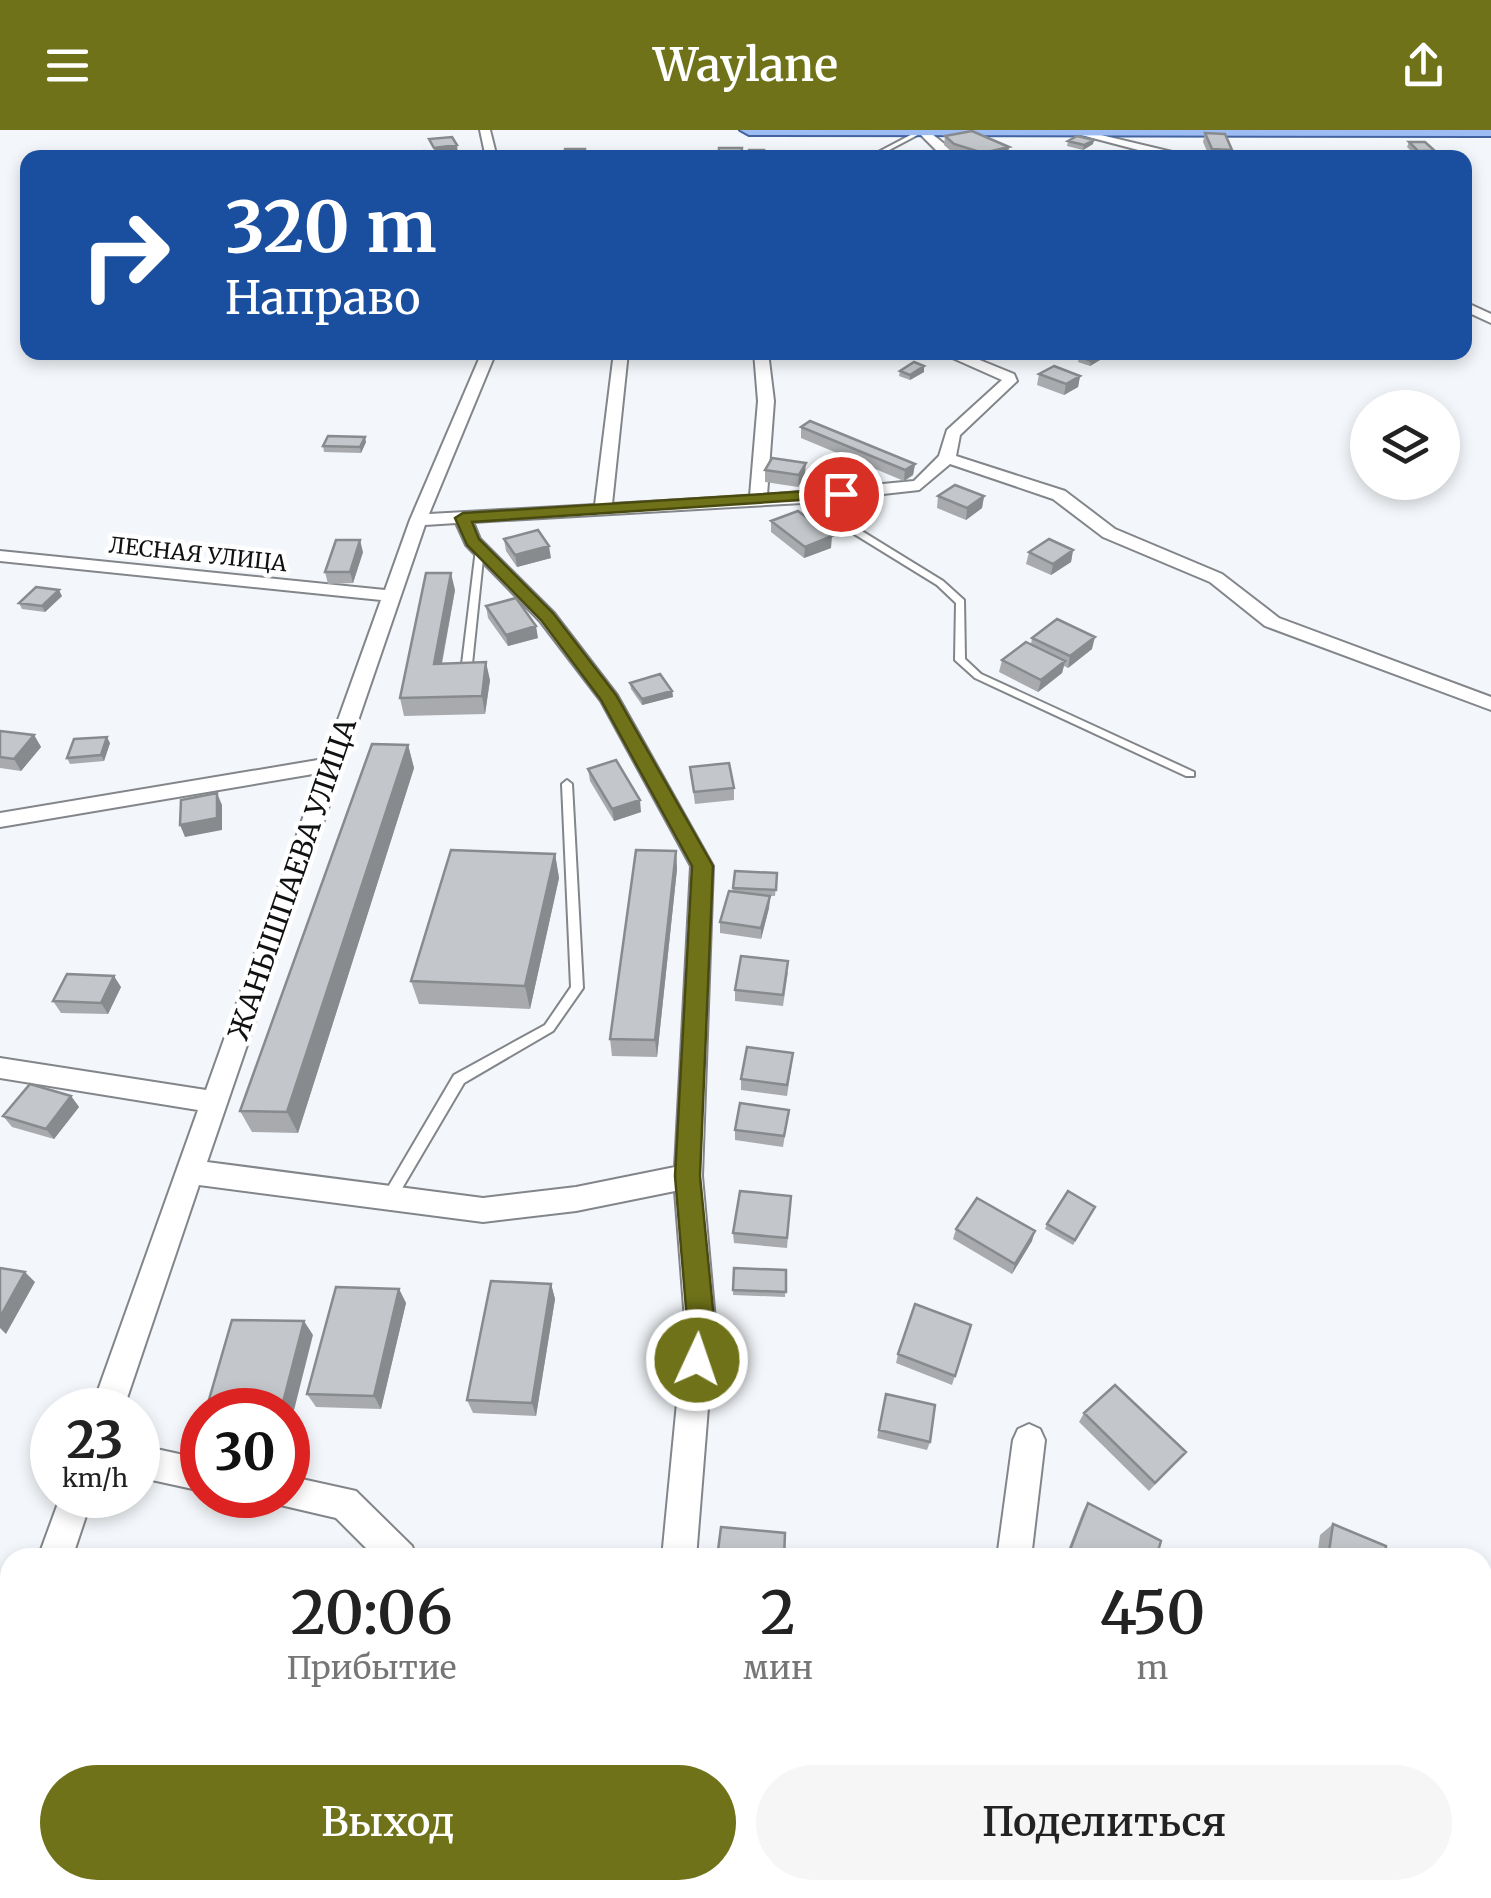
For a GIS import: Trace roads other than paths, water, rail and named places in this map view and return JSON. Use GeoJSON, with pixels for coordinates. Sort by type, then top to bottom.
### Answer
{"type":"FeatureCollection","features":[{"type":"Feature","properties":{"kind":"main road"},"geometry":{"type":"LineString","coordinates":[[749,130],[1491,131]]}},
{"type":"Feature","properties":{"kind":"street"},"geometry":{"type":"LineString","coordinates":[[922,131],[942,150]]}},
{"type":"Feature","properties":{"kind":"street"},"geometry":{"type":"LineString","coordinates":[[1071,131],[1151,150]]}},
{"type":"Feature","properties":{"kind":"street","name":"ЖАНЫШПАЕВА УЛИЦА"},"geometry":{"type":"LineString","coordinates":[[114,1388],[418,520],[486,360]]}},
{"type":"Feature","properties":{"kind":"street"},"geometry":{"type":"LineString","coordinates":[[603,512],[619,360]]}},
{"type":"Feature","properties":{"kind":"street"},"geometry":{"type":"LineString","coordinates":[[758,498],[766,401],[762,360]]}},
{"type":"Feature","properties":{"kind":"street"},"geometry":{"type":"LineString","coordinates":[[418,520],[603,512],[919,485],[947,458],[953,433],[1010,382],[1008,376],[967,360]]}},
{"type":"Feature","properties":{"kind":"street"},"geometry":{"type":"LineString","coordinates":[[947,458],[1059,496],[1109,532],[1216,578],[1272,622],[1491,704]]}},
{"type":"Feature","properties":{"kind":"street"},"geometry":{"type":"LineString","coordinates":[[463,518],[480,549],[547,617],[610,699],[702,866],[688,1176],[700,1320],[680,1548]]}},
{"type":"Feature","properties":{"kind":"street","name":"ЛЕСНАЯ УЛИЦА"},"geometry":{"type":"LineString","coordinates":[[0,556],[392,596]]}},
{"type":"Feature","properties":{"kind":"street"},"geometry":{"type":"LineString","coordinates":[[0,820],[333,764]]}},
{"type":"Feature","properties":{"kind":"street"},"geometry":{"type":"LineString","coordinates":[[0,1068],[214,1102]]}},
{"type":"Feature","properties":{"kind":"street"},"geometry":{"type":"LineString","coordinates":[[190,1172],[483,1210],[576,1198],[688,1176]]}},
{"type":"Feature","properties":{"kind":"street"},"geometry":{"type":"LineString","coordinates":[[1015,1548],[1029,1440]]}},
{"type":"Feature","properties":{"kind":"street"},"geometry":{"type":"LineString","coordinates":[[310,1496],[344,1503],[390,1548]]}},
{"type":"Feature","properties":{"kind":"street"},"geometry":{"type":"LineString","coordinates":[[58,1548],[69,1518]]}},
{"type":"Feature","properties":{"kind":"lane"},"geometry":{"type":"LineString","coordinates":[[884,150],[922,131]]}},
{"type":"Feature","properties":{"kind":"lane"},"geometry":{"type":"LineString","coordinates":[[802,498],[940,583],[961,602],[960,660],[978,676],[1190,774]]}},
{"type":"Feature","properties":{"kind":"lane"},"geometry":{"type":"LineString","coordinates":[[466,664],[480,549]]}},
{"type":"Feature","properties":{"kind":"lane"},"geometry":{"type":"LineString","coordinates":[[389,1198],[459,1079],[550,1028],[577,988],[567,784]]}}]}
